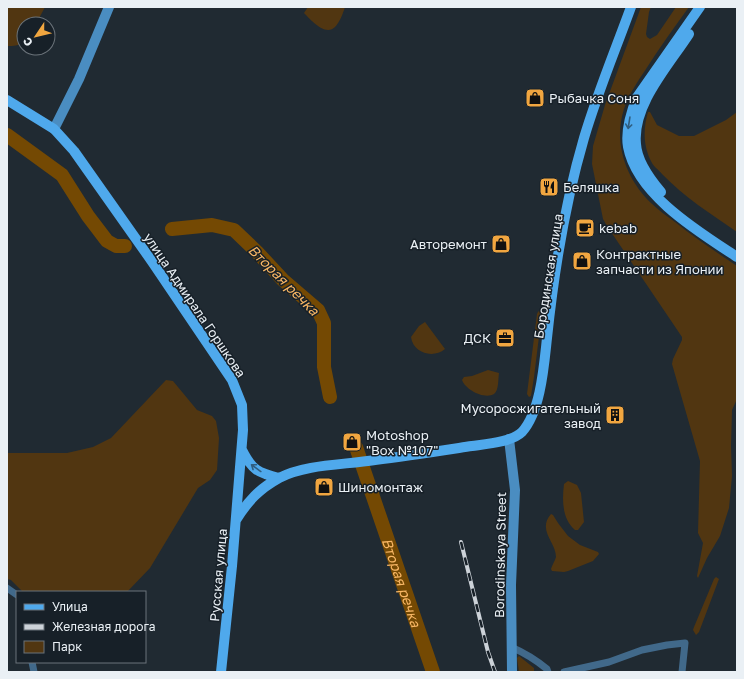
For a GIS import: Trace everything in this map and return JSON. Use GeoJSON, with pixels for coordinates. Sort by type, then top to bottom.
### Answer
{"type":"FeatureCollection","features":[{"type":"Feature","properties":{"kind":"main road"},"geometry":{"type":"LineString","coordinates":[[54,129],[78,79],[109,7]]}},
{"type":"Feature","properties":{"kind":"main road","name":"Бородинская улица"},"geometry":{"type":"LineString","coordinates":[[509,442],[522,432],[534,411],[539,394],[546,348],[553,280],[583,141],[596,99],[631,7]]}},
{"type":"Feature","properties":{"kind":"main road","name":"Бородинская улица"},"geometry":{"type":"LineString","coordinates":[[352,463],[509,442],[520,440],[528,433],[540,413],[553,327],[558,281],[577,187],[599,105],[637,7]]}},
{"type":"Feature","properties":{"kind":"main road"},"geometry":{"type":"LineString","coordinates":[[700,7],[637,97],[630,113],[628,146],[637,172],[657,198],[704,236],[737,258]]}},
{"type":"Feature","properties":{"kind":"main road"},"geometry":{"type":"LineString","coordinates":[[708,7],[646,97],[639,115],[636,144],[639,157],[645,169],[662,194],[708,231],[737,250]]}},
{"type":"Feature","properties":{"kind":"main road","name":"улица Адмирала Горшкова"},"geometry":{"type":"LineString","coordinates":[[7,100],[54,129],[74,151],[232,380],[242,405],[243,430],[236,520]]}},
{"type":"Feature","properties":{"kind":"main road","name":"Borodinskaya Street"},"geometry":{"type":"LineString","coordinates":[[509,442],[515,490],[511,585],[512,672]]}},
{"type":"Feature","properties":{"kind":"main road"},"geometry":{"type":"LineString","coordinates":[[241,448],[247,460],[255,469],[266,475],[279,478]]}},
{"type":"Feature","properties":{"kind":"main road","name":"Русская улица"},"geometry":{"type":"LineString","coordinates":[[221,672],[236,520],[247,503],[257,492],[279,478],[304,470],[352,463]]}},
{"type":"Feature","properties":{"kind":"street"},"geometry":{"type":"LineString","coordinates":[[7,588],[16,594]]}},
{"type":"Feature","properties":{"kind":"street"},"geometry":{"type":"LineString","coordinates":[[564,672],[609,662],[642,650],[685,643],[682,672]]}},
{"type":"Feature","properties":{"kind":"street"},"geometry":{"type":"LineString","coordinates":[[511,647],[534,659],[548,672]]}},
{"type":"Feature","properties":{"kind":"green space"},"geometry":{"type":"Polygon","coordinates":[[[7,7],[45,7],[40,16],[16,16],[16,46],[7,46],[7,7]]]}},
{"type":"Feature","properties":{"kind":"green space"},"geometry":{"type":"Polygon","coordinates":[[[308,7],[345,7],[337,25],[331,30],[327,30],[322,29],[304,13],[308,7]]]}},
{"type":"Feature","properties":{"kind":"green space"},"geometry":{"type":"Polygon","coordinates":[[[641,7],[651,7],[646,34],[650,39],[657,35],[676,7],[689,7],[639,79],[626,104],[621,122],[620,135],[624,160],[635,183],[654,206],[737,266],[737,399],[732,410],[732,476],[729,508],[720,536],[707,558],[698,578],[697,576],[703,543],[698,533],[700,461],[672,364],[682,337],[603,219],[592,164],[593,146],[605,105],[641,7]]]}},
{"type":"Feature","properties":{"kind":"green space"},"geometry":{"type":"Polygon","coordinates":[[[648,112],[650,112],[657,125],[679,136],[694,136],[726,120],[737,112],[737,232],[689,198],[670,182],[653,164],[645,144],[645,125],[648,112]]]}},
{"type":"Feature","properties":{"kind":"green space"},"geometry":{"type":"Polygon","coordinates":[[[540,310],[542,312],[534,377],[531,396],[529,397],[527,394],[537,314],[540,310]]]}},
{"type":"Feature","properties":{"kind":"green space"},"geometry":{"type":"Polygon","coordinates":[[[425,322],[445,349],[435,354],[429,354],[424,353],[415,347],[411,337],[419,326],[425,322]]]}},
{"type":"Feature","properties":{"kind":"green space"},"geometry":{"type":"Polygon","coordinates":[[[488,370],[499,373],[498,387],[494,394],[485,396],[475,393],[467,387],[462,380],[464,377],[472,376],[488,370]]]}},
{"type":"Feature","properties":{"kind":"green space"},"geometry":{"type":"Polygon","coordinates":[[[166,380],[173,381],[197,410],[212,416],[216,421],[219,438],[217,470],[210,480],[198,488],[150,568],[128,591],[22,591],[11,580],[7,579],[7,453],[67,453],[93,447],[111,438],[166,380]]]}},
{"type":"Feature","properties":{"kind":"green space"},"geometry":{"type":"Polygon","coordinates":[[[568,481],[577,485],[581,493],[584,522],[578,530],[575,530],[571,526],[565,515],[563,496],[564,484],[568,481]]]}},
{"type":"Feature","properties":{"kind":"green space"},"geometry":{"type":"Polygon","coordinates":[[[551,514],[568,536],[580,545],[598,552],[599,554],[593,561],[564,572],[552,571],[551,569],[556,557],[546,531],[547,520],[551,514]]]}},
{"type":"Feature","properties":{"kind":"green space"},"geometry":{"type":"Polygon","coordinates":[[[716,577],[719,579],[699,632],[696,635],[693,630],[694,627],[716,577]]]}},
{"type":"Feature","properties":{"kind":"green space"},"geometry":{"type":"Polygon","coordinates":[[[519,656],[534,668],[534,672],[519,672],[517,658],[519,656]]]}},
{"type":"Feature","properties":{"kind":"waterway","name":"Вторая речка"},"geometry":{"type":"LineString","coordinates":[[7,135],[62,175],[88,216],[107,241],[116,246],[125,246]]}},
{"type":"Feature","properties":{"kind":"waterway","name":"Вторая речка"},"geometry":{"type":"LineString","coordinates":[[172,229],[212,225],[234,230],[283,280],[318,310],[324,323],[324,367],[330,397]]}},
{"type":"Feature","properties":{"kind":"waterway","name":"Вторая речка"},"geometry":{"type":"LineString","coordinates":[[356,447],[433,672]]}},
{"type":"Feature","properties":{"kind":"railway"},"geometry":{"type":"LineString","coordinates":[[461,542],[488,652],[495,672]]}},
{"type":"Feature","properties":{"kind":"place","name":"Рыбачка Соня"},"geometry":{"type":"Point","coordinates":[535,98]}},
{"type":"Feature","properties":{"kind":"place","name":"Беляшка"},"geometry":{"type":"Point","coordinates":[549,187]}},
{"type":"Feature","properties":{"kind":"place","name":"kebab"},"geometry":{"type":"Point","coordinates":[585,228]}},
{"type":"Feature","properties":{"kind":"place","name":"Авторемонт"},"geometry":{"type":"Point","coordinates":[501,244]}},
{"type":"Feature","properties":{"kind":"place","name":"Контрактные запчасти из Японии"},"geometry":{"type":"Point","coordinates":[582,261]}},
{"type":"Feature","properties":{"kind":"place","name":"ДСК"},"geometry":{"type":"Point","coordinates":[505,338]}},
{"type":"Feature","properties":{"kind":"place","name":"Мусоросжигательный завод"},"geometry":{"type":"Point","coordinates":[615,415]}},
{"type":"Feature","properties":{"kind":"place","name":"Motoshop \"Box №107\""},"geometry":{"type":"Point","coordinates":[352,442]}},
{"type":"Feature","properties":{"kind":"place","name":"Шиномонтаж"},"geometry":{"type":"Point","coordinates":[324,487]}}]}
